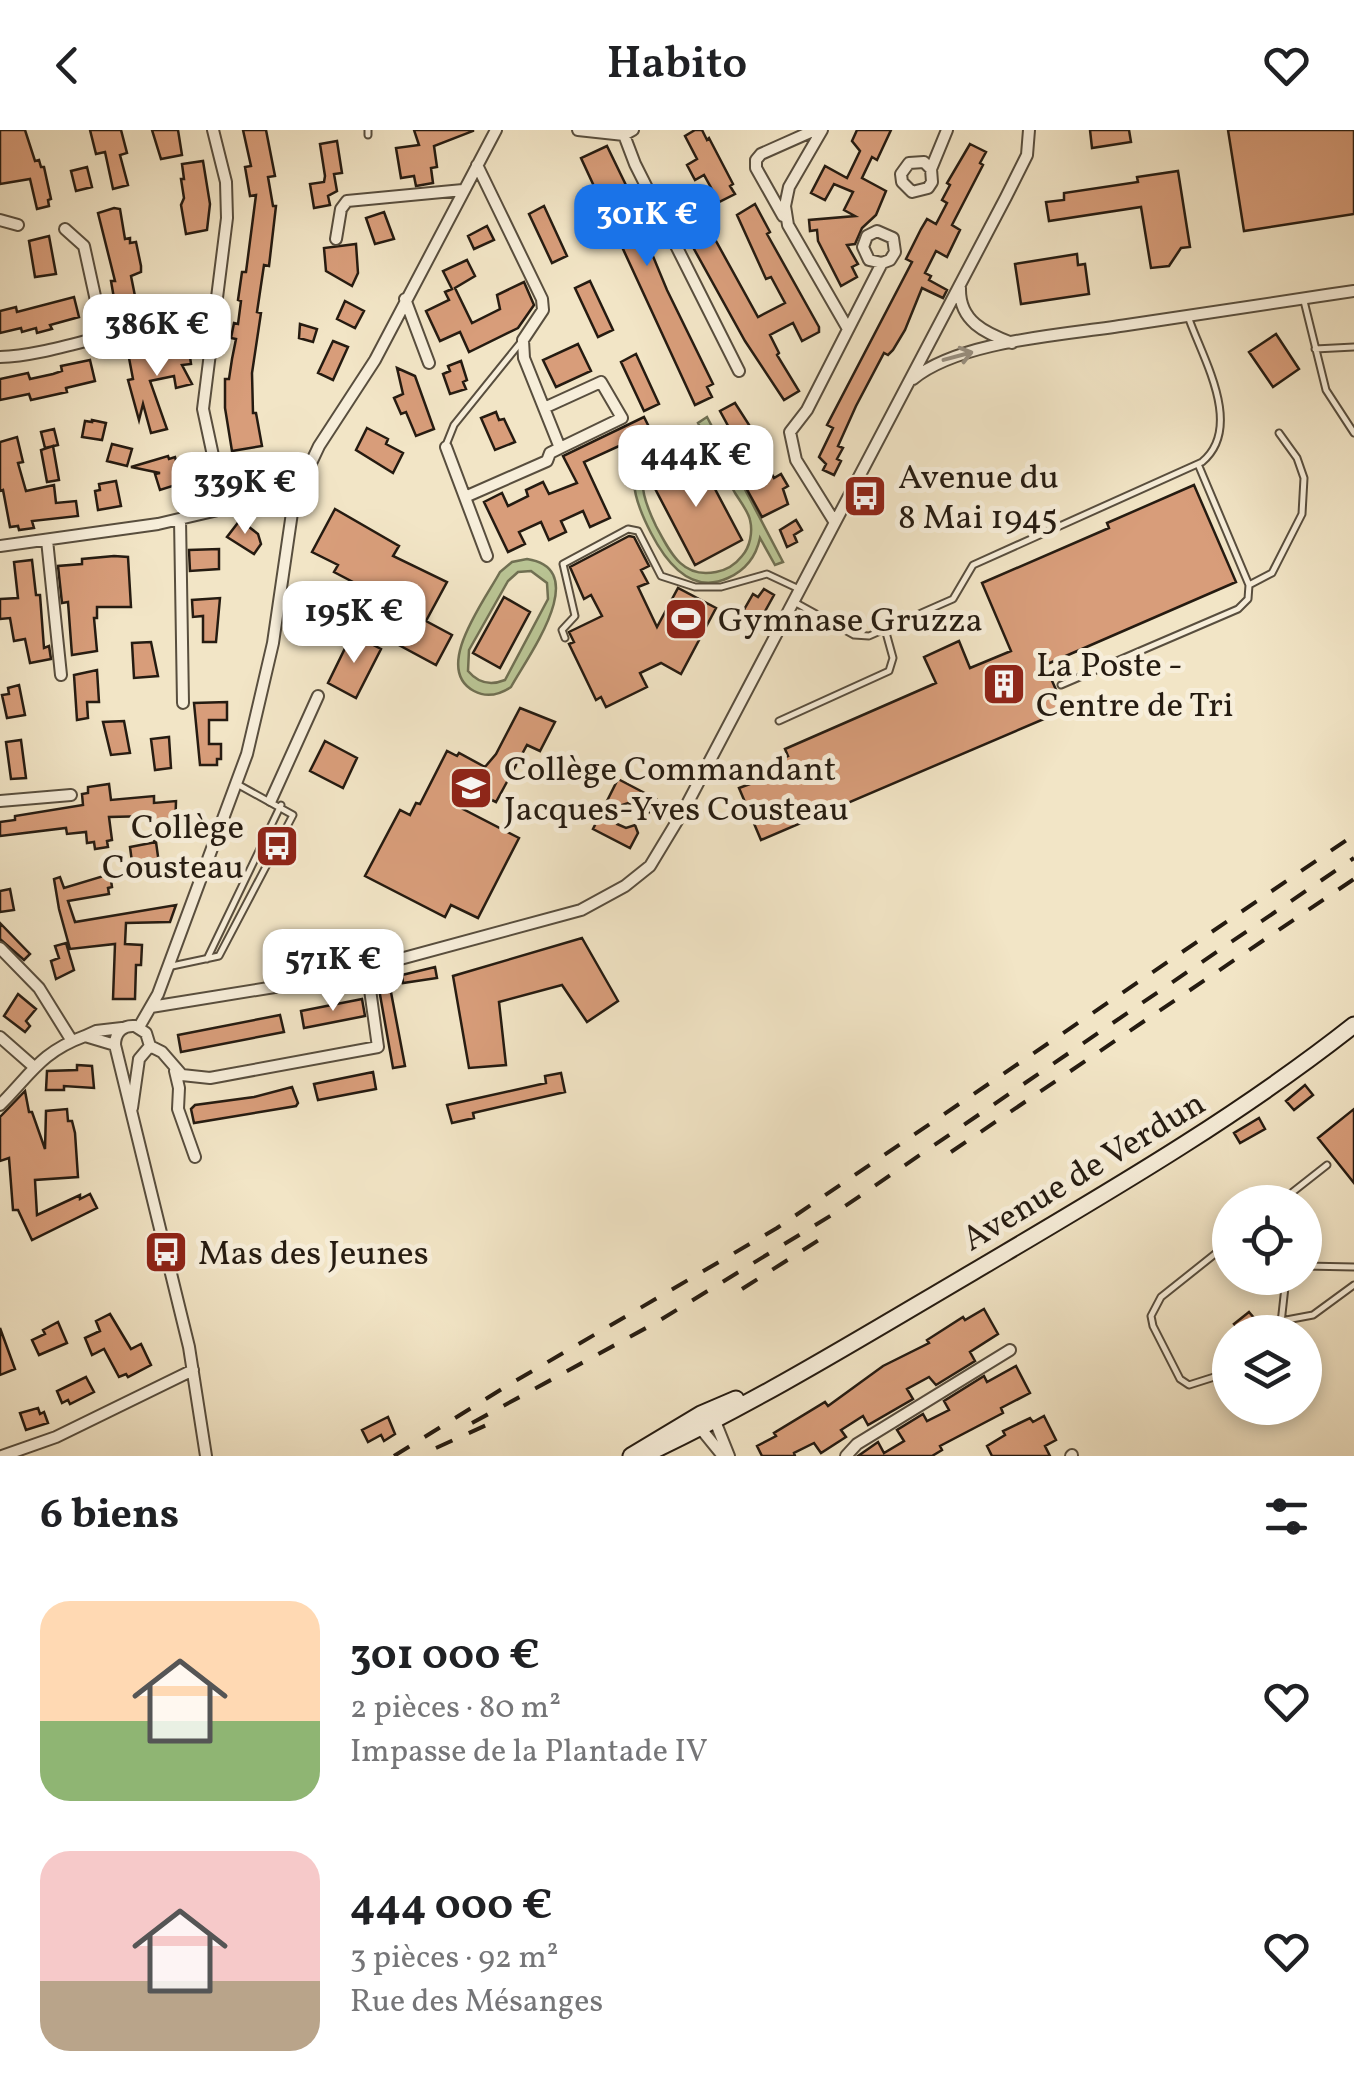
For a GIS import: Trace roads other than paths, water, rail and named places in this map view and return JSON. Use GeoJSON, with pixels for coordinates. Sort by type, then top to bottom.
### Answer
{"type":"FeatureCollection","features":[{"type":"Feature","properties":{"kind":"main road","name":"Avenue de Verdun"},"geometry":{"type":"LineString","coordinates":[[692,1426],[835,1354],[1236,1112],[1354,1025]]}},
{"type":"Feature","properties":{"kind":"main road"},"geometry":{"type":"LineString","coordinates":[[631,1456],[692,1426]]}},
{"type":"Feature","properties":{"kind":"main road"},"geometry":{"type":"LineString","coordinates":[[642,1456],[692,1426]]}},
{"type":"Feature","properties":{"kind":"street"},"geometry":{"type":"LineString","coordinates":[[213,130],[226,182],[227,218],[203,408],[215,465],[231,505]]}},
{"type":"Feature","properties":{"kind":"street"},"geometry":{"type":"LineString","coordinates":[[139,1027],[169,967],[247,754],[272,643],[293,507],[319,446],[375,360],[496,130]]}},
{"type":"Feature","properties":{"kind":"street"},"geometry":{"type":"LineString","coordinates":[[578,130],[628,132],[635,164],[739,372]]}},
{"type":"Feature","properties":{"kind":"street"},"geometry":{"type":"LineString","coordinates":[[788,225],[785,206],[789,188],[818,130]]}},
{"type":"Feature","properties":{"kind":"street"},"geometry":{"type":"LineString","coordinates":[[818,130],[762,154],[756,160],[756,168],[848,329]]}},
{"type":"Feature","properties":{"kind":"street"},"geometry":{"type":"LineString","coordinates":[[930,169],[947,130]]}},
{"type":"Feature","properties":{"kind":"street"},"geometry":{"type":"LineString","coordinates":[[151,1006],[330,978],[582,910],[625,886],[650,866],[685,808],[960,284],[1026,154],[1029,130]]}},
{"type":"Feature","properties":{"kind":"street"},"geometry":{"type":"LineString","coordinates":[[477,165],[542,300],[543,310],[523,340],[524,358],[560,448]]}},
{"type":"Feature","properties":{"kind":"street"},"geometry":{"type":"LineString","coordinates":[[336,239],[343,204],[348,201],[463,190]]}},
{"type":"Feature","properties":{"kind":"street"},"geometry":{"type":"LineString","coordinates":[[0,220],[18,225]]}},
{"type":"Feature","properties":{"kind":"street"},"geometry":{"type":"LineString","coordinates":[[65,229],[84,246],[100,319],[97,338]]}},
{"type":"Feature","properties":{"kind":"street"},"geometry":{"type":"LineString","coordinates":[[834,522],[796,460],[790,432],[806,410],[882,264]]}},
{"type":"Feature","properties":{"kind":"street"},"geometry":{"type":"LineString","coordinates":[[960,284],[960,302],[970,321],[990,335],[1013,343]]}},
{"type":"Feature","properties":{"kind":"street"},"geometry":{"type":"LineString","coordinates":[[909,382],[947,358],[1013,343],[1354,290]]}},
{"type":"Feature","properties":{"kind":"street"},"geometry":{"type":"LineString","coordinates":[[405,299],[429,363]]}},
{"type":"Feature","properties":{"kind":"street"},"geometry":{"type":"LineString","coordinates":[[0,357],[30,356],[97,338],[194,322],[211,328]]}},
{"type":"Feature","properties":{"kind":"street"},"geometry":{"type":"LineString","coordinates":[[465,497],[547,461],[550,453],[622,418],[601,382],[544,408]]}},
{"type":"Feature","properties":{"kind":"street"},"geometry":{"type":"LineString","coordinates":[[446,447],[488,556]]}},
{"type":"Feature","properties":{"kind":"street"},"geometry":{"type":"LineString","coordinates":[[0,546],[180,520],[272,497],[293,507]]}},
{"type":"Feature","properties":{"kind":"street"},"geometry":{"type":"LineString","coordinates":[[180,520],[183,703]]}},
{"type":"Feature","properties":{"kind":"street"},"geometry":{"type":"LineString","coordinates":[[47,540],[61,675]]}},
{"type":"Feature","properties":{"kind":"street"},"geometry":{"type":"LineString","coordinates":[[276,803],[318,696]]}},
{"type":"Feature","properties":{"kind":"street"},"geometry":{"type":"LineString","coordinates":[[0,801],[70,794]]}},
{"type":"Feature","properties":{"kind":"street"},"geometry":{"type":"LineString","coordinates":[[0,948],[38,988],[72,1041]]}},
{"type":"Feature","properties":{"kind":"street"},"geometry":{"type":"LineString","coordinates":[[0,1105],[33,1066],[62,1044],[96,1031],[139,1027],[146,1033],[150,1046],[162,1052],[182,1075],[210,1078],[378,1047],[367,968]]}},
{"type":"Feature","properties":{"kind":"street"},"geometry":{"type":"LineString","coordinates":[[122,1028],[116,1035],[116,1049],[193,1370],[206,1456]]}},
{"type":"Feature","properties":{"kind":"street"},"geometry":{"type":"LineString","coordinates":[[85,1036],[116,1049],[130,1061],[140,1060]]}},
{"type":"Feature","properties":{"kind":"street"},"geometry":{"type":"LineString","coordinates":[[0,1037],[33,1066]]}},
{"type":"Feature","properties":{"kind":"street"},"geometry":{"type":"LineString","coordinates":[[131,1114],[140,1060],[150,1046]]}},
{"type":"Feature","properties":{"kind":"street"},"geometry":{"type":"LineString","coordinates":[[173,1066],[180,1088],[178,1108],[196,1157]]}},
{"type":"Feature","properties":{"kind":"street"},"geometry":{"type":"LineString","coordinates":[[846,1456],[857,1444],[1010,1350]]}},
{"type":"Feature","properties":{"kind":"street"},"geometry":{"type":"LineString","coordinates":[[2,1456],[56,1438],[193,1370]]}},
{"type":"Feature","properties":{"kind":"street"},"geometry":{"type":"LineString","coordinates":[[718,1413],[726,1456]]}},
{"type":"Feature","properties":{"kind":"street"},"geometry":{"type":"LineString","coordinates":[[692,1426],[726,1456]]}},
{"type":"Feature","properties":{"kind":"lane"},"geometry":{"type":"LineString","coordinates":[[1303,298],[1326,390],[1354,433]]}},
{"type":"Feature","properties":{"kind":"lane"},"geometry":{"type":"LineString","coordinates":[[792,601],[854,636],[869,636],[953,599],[973,565],[1198,464],[1214,448],[1221,420],[1188,316]]}},
{"type":"Feature","properties":{"kind":"lane"},"geometry":{"type":"LineString","coordinates":[[446,447],[454,426],[523,340]]}},
{"type":"Feature","properties":{"kind":"lane"},"geometry":{"type":"LineString","coordinates":[[1315,349],[1354,347]]}},
{"type":"Feature","properties":{"kind":"lane"},"geometry":{"type":"LineString","coordinates":[[1249,585],[1272,574],[1302,514],[1305,492],[1301,466],[1279,433]]}},
{"type":"Feature","properties":{"kind":"lane"},"geometry":{"type":"LineString","coordinates":[[1061,685],[1238,609],[1248,599],[1249,585],[1198,464]]}},
{"type":"Feature","properties":{"kind":"lane"},"geometry":{"type":"LineString","coordinates":[[565,638],[562,630],[575,616],[563,564],[628,529],[638,531],[661,576],[695,587],[721,587],[767,574],[799,589]]}},
{"type":"Feature","properties":{"kind":"lane"},"geometry":{"type":"LineString","coordinates":[[780,721],[888,671],[893,658],[886,629]]}},
{"type":"Feature","properties":{"kind":"lane"},"geometry":{"type":"LineString","coordinates":[[169,967],[219,956],[293,814],[237,784]]}},
{"type":"Feature","properties":{"kind":"lane"},"geometry":{"type":"LineString","coordinates":[[207,959],[276,803]]}},
{"type":"Feature","properties":{"kind":"lane"},"geometry":{"type":"LineString","coordinates":[[1302,1185],[1327,1165]]}},
{"type":"Feature","properties":{"kind":"lane"},"geometry":{"type":"LineString","coordinates":[[1212,1257],[1161,1298],[1152,1316],[1180,1378],[1190,1385],[1212,1378]]}},
{"type":"Feature","properties":{"kind":"lane"},"geometry":{"type":"LineString","coordinates":[[1322,1266],[1354,1267]]}},
{"type":"Feature","properties":{"kind":"lane"},"geometry":{"type":"LineString","coordinates":[[1312,1315],[1354,1285]]}},
{"type":"Feature","properties":{"kind":"railway"},"geometry":{"type":"LineString","coordinates":[[394,1456],[777,1228],[1354,835]]}},
{"type":"Feature","properties":{"kind":"railway"},"geometry":{"type":"LineString","coordinates":[[472,1423],[657,1322],[835,1213],[1354,858]]}},
{"type":"Feature","properties":{"kind":"railway"},"geometry":{"type":"LineString","coordinates":[[951,1152],[1354,879]]}},
{"type":"Feature","properties":{"kind":"railway"},"geometry":{"type":"LineString","coordinates":[[742,1289],[822,1238]]}},
{"type":"Feature","properties":{"kind":"railway"},"geometry":{"type":"LineString","coordinates":[[436,1448],[491,1423]]}},
{"type":"Feature","properties":{"kind":"place","name":"Avenue du 8 Mai 1945"},"geometry":{"type":"Point","coordinates":[865,496]}},
{"type":"Feature","properties":{"kind":"place","name":"Gymnase Gruzza"},"geometry":{"type":"Point","coordinates":[686,619]}},
{"type":"Feature","properties":{"kind":"place","name":"La Poste - Centre de Tri"},"geometry":{"type":"Point","coordinates":[1004,684]}},
{"type":"Feature","properties":{"kind":"place","name":"Collège Commandant Jacques-Yves Cousteau"},"geometry":{"type":"Point","coordinates":[471,788]}},
{"type":"Feature","properties":{"kind":"place","name":"Collège Cousteau"},"geometry":{"type":"Point","coordinates":[277,846]}},
{"type":"Feature","properties":{"kind":"place","name":"Mas des Jeunes"},"geometry":{"type":"Point","coordinates":[166,1252]}}]}
